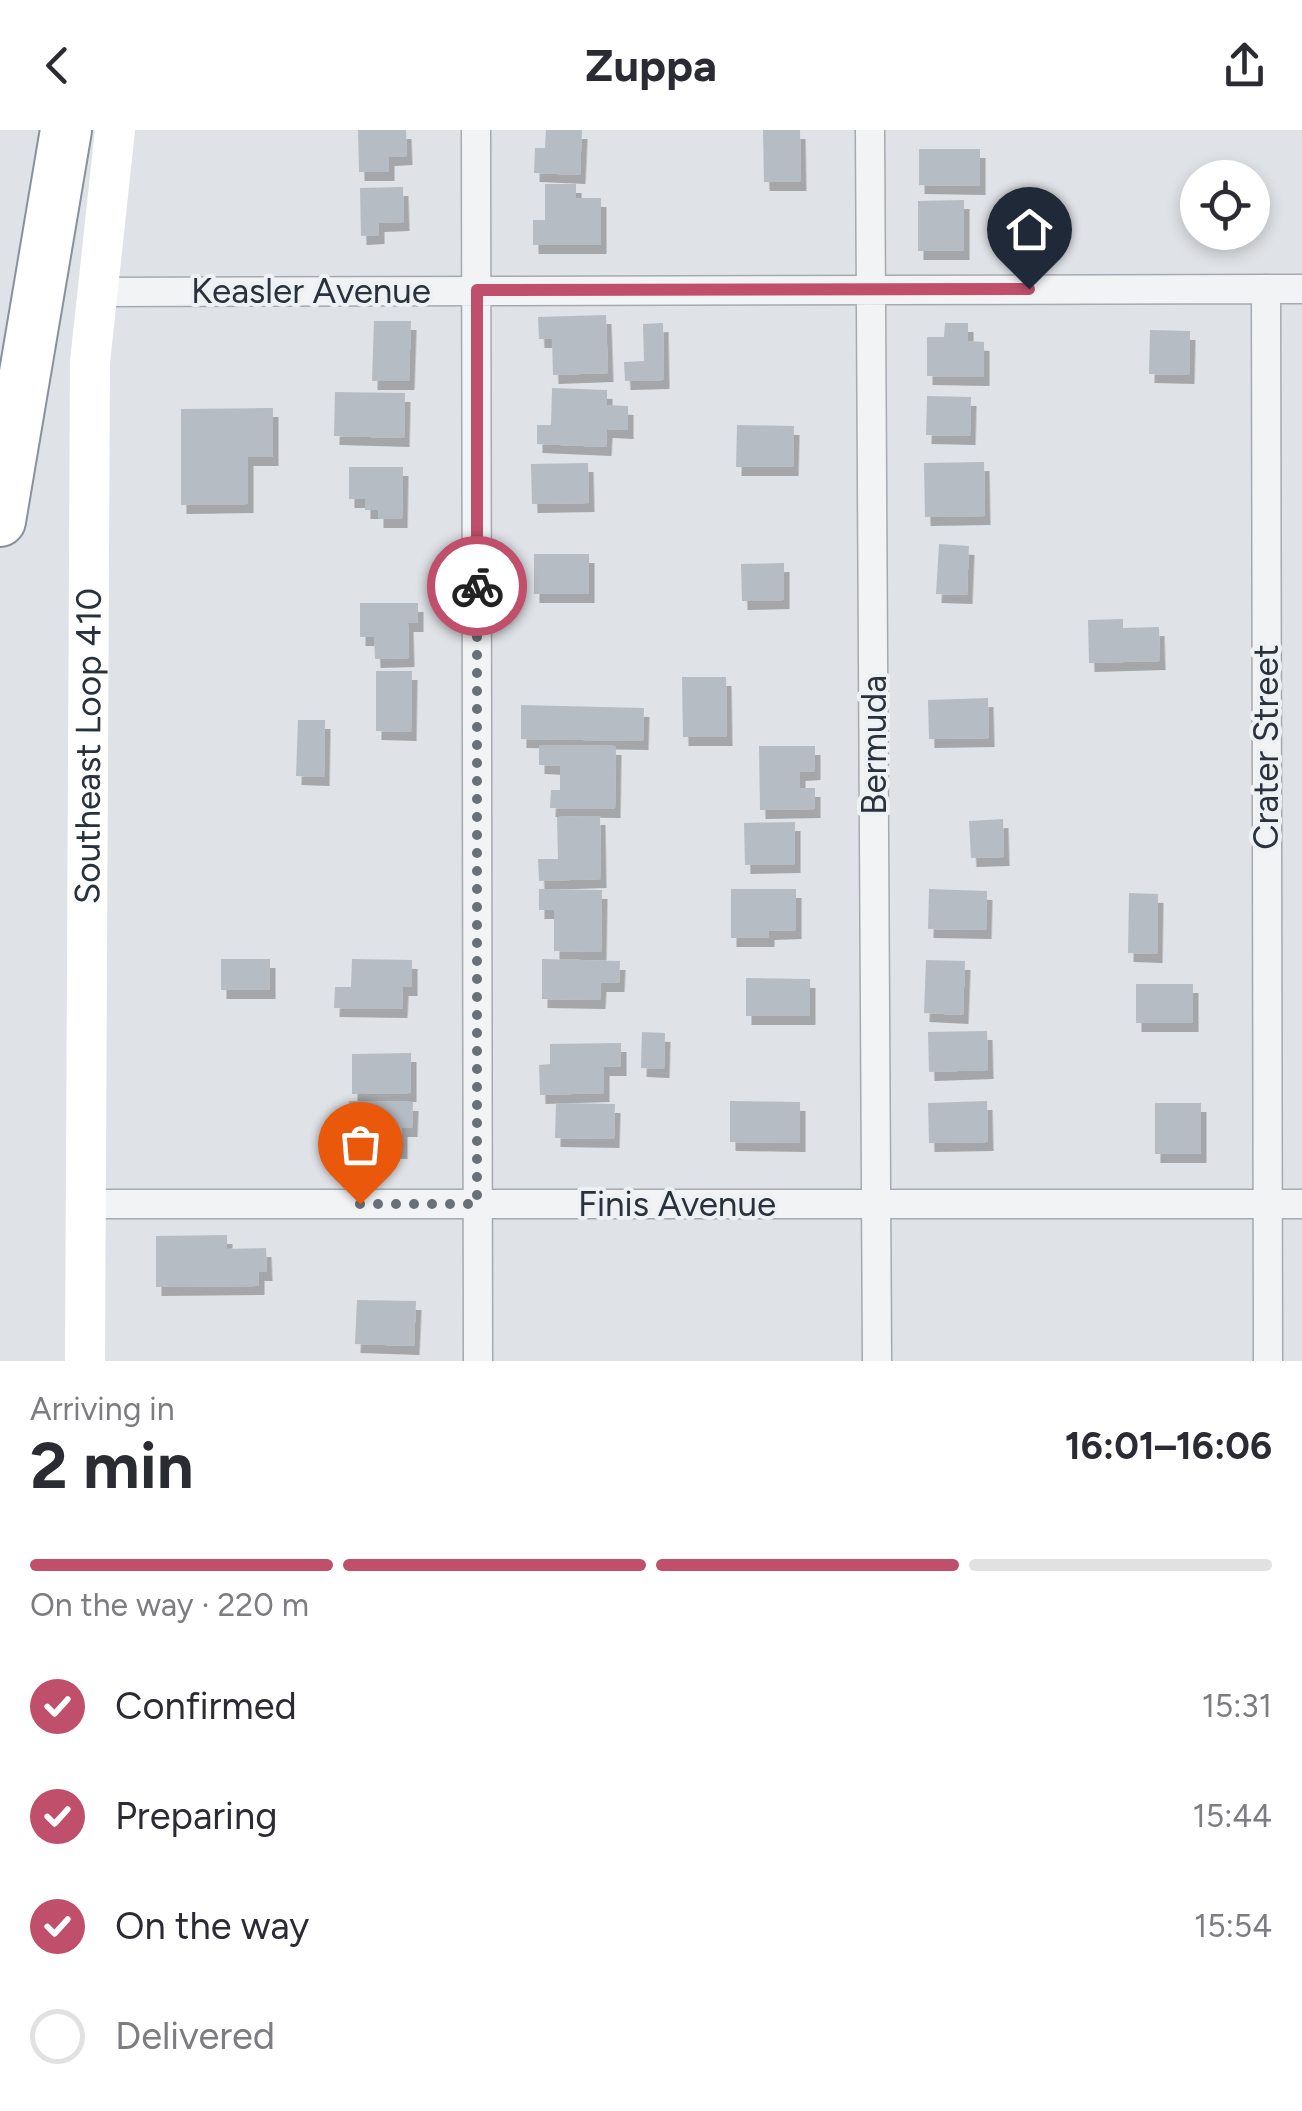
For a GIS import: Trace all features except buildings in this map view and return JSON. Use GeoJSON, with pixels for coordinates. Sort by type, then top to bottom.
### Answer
{"type":"FeatureCollection","features":[{"type":"Feature","properties":{"kind":"highway"},"geometry":{"type":"LineString","coordinates":[[0,522],[66,130]]}},
{"type":"Feature","properties":{"kind":"main road","name":"Southeast Loop 410"},"geometry":{"type":"LineString","coordinates":[[85,1361],[90,362],[115,130]]}},
{"type":"Feature","properties":{"kind":"street"},"geometry":{"type":"LineString","coordinates":[[476,130],[478,1361]]}},
{"type":"Feature","properties":{"kind":"street","name":"Bermuda"},"geometry":{"type":"LineString","coordinates":[[870,130],[877,1361]]}},
{"type":"Feature","properties":{"kind":"street","name":"Crater Street"},"geometry":{"type":"LineString","coordinates":[[1266,289],[1268,1361]]}},
{"type":"Feature","properties":{"kind":"street","name":"Keasler Avenue"},"geometry":{"type":"LineString","coordinates":[[99,292],[1302,289]]}},
{"type":"Feature","properties":{"kind":"street","name":"Finis Avenue"},"geometry":{"type":"LineString","coordinates":[[86,1204],[1302,1204]]}},
{"type":"Feature","properties":{"kind":"way so far"},"geometry":{"type":"LineString","coordinates":[[360,1204],[477,1204],[477,586]]}},
{"type":"Feature","properties":{"kind":"route"},"geometry":{"type":"LineString","coordinates":[[477,586],[477,290],[1029,289]]}}]}
